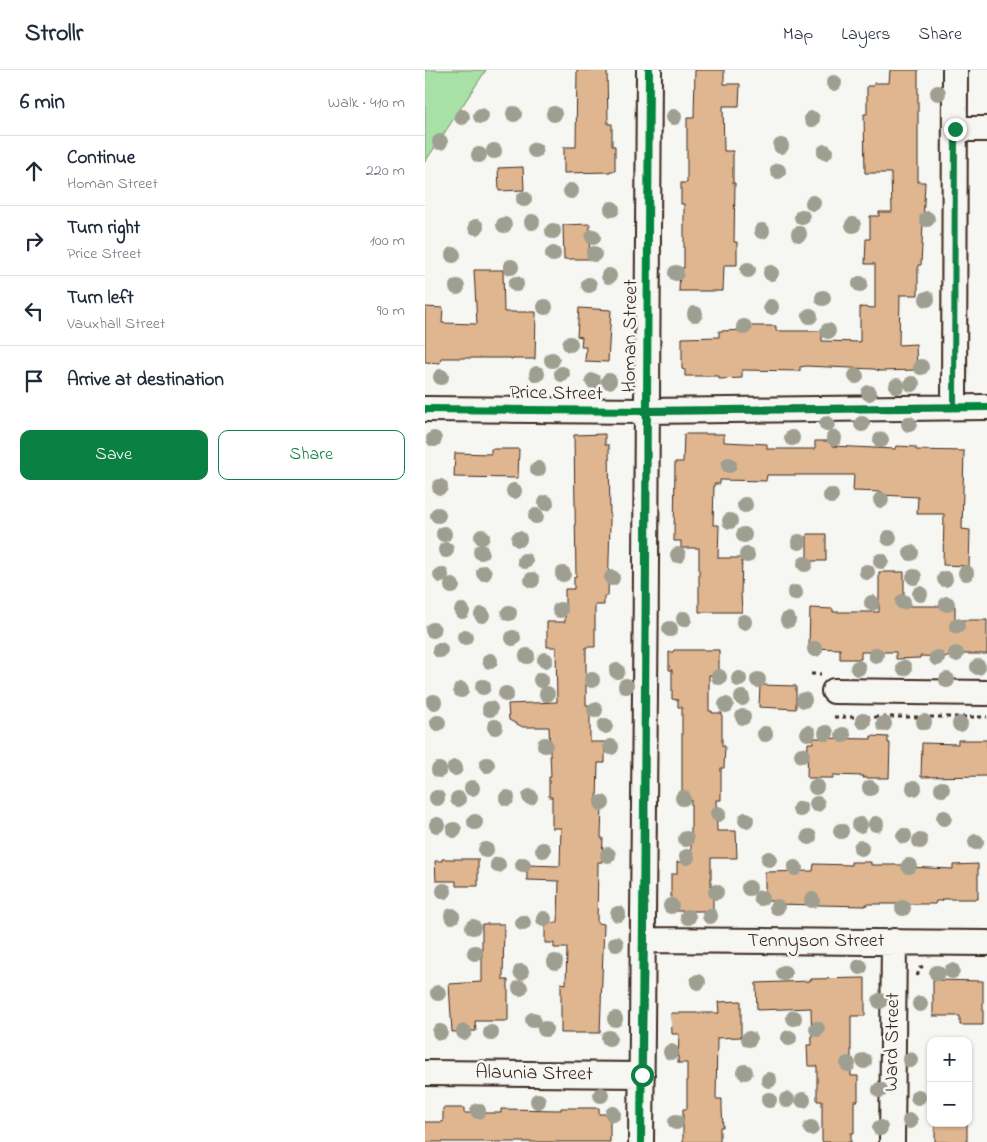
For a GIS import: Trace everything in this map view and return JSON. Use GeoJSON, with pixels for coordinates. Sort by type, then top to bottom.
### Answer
{"type":"FeatureCollection","features":[{"type":"Feature","properties":{"kind":"street","name":"Homan Street"},"geometry":{"type":"LineString","coordinates":[[641,1142],[645,940],[649,70]]}},
{"type":"Feature","properties":{"kind":"street"},"geometry":{"type":"LineString","coordinates":[[954,407],[955,70]]}},
{"type":"Feature","properties":{"kind":"street"},"geometry":{"type":"LineString","coordinates":[[955,129],[987,129]]}},
{"type":"Feature","properties":{"kind":"street","name":"Price Street"},"geometry":{"type":"LineString","coordinates":[[425,409],[646,411],[987,407]]}},
{"type":"Feature","properties":{"kind":"street"},"geometry":{"type":"LineString","coordinates":[[835,691],[987,693]]}},
{"type":"Feature","properties":{"kind":"street","name":"Tennyson Street"},"geometry":{"type":"LineString","coordinates":[[645,940],[987,942]]}},
{"type":"Feature","properties":{"kind":"street","name":"Ward Street"},"geometry":{"type":"LineString","coordinates":[[892,1142],[894,941]]}},
{"type":"Feature","properties":{"kind":"street","name":"Alaunia Street"},"geometry":{"type":"LineString","coordinates":[[425,1073],[642,1075]]}},
{"type":"Feature","properties":{"kind":"path"},"geometry":{"type":"LineString","coordinates":[[834,717],[987,718]]}},
{"type":"Feature","properties":{"kind":"path"},"geometry":{"type":"LineString","coordinates":[[917,977],[920,968],[927,962]]}},
{"type":"Feature","properties":{"kind":"green space"},"geometry":{"type":"Polygon","coordinates":[[[425,70],[486,70],[425,162],[425,70]]]}},
{"type":"Feature","properties":{"kind":"building"},"geometry":{"type":"Polygon","coordinates":[[[577,70],[607,70],[608,124],[612,124],[612,146],[615,146],[615,171],[564,173],[564,147],[576,147],[577,70]]]}},
{"type":"Feature","properties":{"kind":"building"},"geometry":{"type":"Polygon","coordinates":[[[695,70],[724,70],[724,84],[740,84],[739,106],[723,106],[724,151],[733,151],[733,183],[735,183],[734,242],[737,242],[737,265],[724,265],[723,291],[679,291],[680,268],[684,268],[684,204],[681,204],[681,183],[687,183],[687,118],[694,118],[695,70]]]}},
{"type":"Feature","properties":{"kind":"building"},"geometry":{"type":"Polygon","coordinates":[[[890,70],[918,70],[918,182],[925,182],[921,265],[918,265],[918,295],[900,295],[899,345],[916,344],[917,370],[880,371],[874,369],[806,366],[800,367],[800,371],[742,370],[742,378],[719,379],[719,376],[685,376],[685,370],[682,369],[682,338],[719,337],[719,331],[751,330],[751,326],[776,326],[776,331],[822,331],[822,341],[860,342],[860,307],[875,308],[875,264],[865,264],[866,239],[870,239],[870,216],[879,216],[879,212],[892,212],[891,173],[865,173],[864,114],[867,114],[867,86],[874,86],[874,83],[889,83],[890,70]]]}},
{"type":"Feature","properties":{"kind":"building"},"geometry":{"type":"Polygon","coordinates":[[[523,167],[524,190],[499,191],[498,168],[523,167]]]}},
{"type":"Feature","properties":{"kind":"building"},"geometry":{"type":"Polygon","coordinates":[[[590,224],[589,259],[564,259],[563,225],[590,224]]]}},
{"type":"Feature","properties":{"kind":"building"},"geometry":{"type":"Polygon","coordinates":[[[474,270],[503,270],[504,312],[536,312],[535,359],[441,358],[440,363],[425,362],[425,307],[443,308],[442,323],[477,324],[474,270]]]}},
{"type":"Feature","properties":{"kind":"building"},"geometry":{"type":"Polygon","coordinates":[[[579,308],[611,310],[608,362],[585,361],[586,347],[581,347],[582,337],[577,336],[579,308]]]}},
{"type":"Feature","properties":{"kind":"building"},"geometry":{"type":"Polygon","coordinates":[[[605,434],[605,445],[609,445],[610,522],[608,596],[604,596],[604,605],[595,605],[595,647],[586,647],[586,705],[590,705],[590,742],[605,742],[605,763],[598,763],[597,802],[602,802],[601,838],[603,838],[602,862],[598,862],[597,923],[604,924],[600,1033],[561,1033],[561,983],[566,984],[567,948],[554,948],[554,943],[545,943],[545,923],[558,923],[559,881],[527,880],[527,865],[560,866],[561,828],[552,828],[552,797],[549,797],[549,777],[551,777],[549,727],[523,727],[509,720],[508,704],[557,702],[556,647],[547,647],[547,622],[565,622],[565,589],[574,589],[574,577],[576,577],[574,435],[605,434]]]}},
{"type":"Feature","properties":{"kind":"building"},"geometry":{"type":"Polygon","coordinates":[[[684,434],[724,434],[724,442],[767,444],[767,449],[815,449],[815,441],[832,441],[832,446],[895,449],[896,446],[916,447],[916,450],[964,451],[962,529],[970,530],[969,566],[943,565],[944,514],[917,514],[918,497],[882,495],[882,492],[853,491],[854,475],[767,475],[766,481],[720,480],[720,484],[714,484],[713,525],[719,525],[718,558],[742,558],[742,612],[699,612],[699,548],[681,548],[681,541],[674,541],[675,462],[683,462],[684,434]]]}},
{"type":"Feature","properties":{"kind":"building"},"geometry":{"type":"Polygon","coordinates":[[[491,449],[519,449],[518,478],[454,477],[455,453],[491,454],[491,449]]]}},
{"type":"Feature","properties":{"kind":"building"},"geometry":{"type":"Polygon","coordinates":[[[807,534],[826,534],[826,561],[807,561],[807,534]]]}},
{"type":"Feature","properties":{"kind":"building"},"geometry":{"type":"Polygon","coordinates":[[[879,572],[904,572],[904,606],[955,606],[955,620],[987,620],[987,654],[955,654],[955,657],[920,656],[920,658],[896,659],[896,652],[861,652],[861,659],[840,659],[840,649],[809,648],[810,608],[833,609],[833,612],[879,612],[879,572]]]}},
{"type":"Feature","properties":{"kind":"building"},"geometry":{"type":"Polygon","coordinates":[[[674,650],[719,650],[719,675],[709,675],[709,711],[712,711],[712,713],[722,713],[722,746],[725,746],[724,768],[721,768],[721,800],[716,800],[717,831],[736,831],[737,858],[711,858],[713,911],[676,911],[676,901],[671,901],[671,874],[677,874],[677,862],[691,862],[691,800],[682,800],[682,707],[678,707],[678,700],[672,699],[672,670],[669,670],[669,652],[674,650]]]}},
{"type":"Feature","properties":{"kind":"building"},"geometry":{"type":"Polygon","coordinates":[[[760,685],[796,686],[796,709],[759,707],[760,685]]]}},
{"type":"Feature","properties":{"kind":"building"},"geometry":{"type":"Polygon","coordinates":[[[871,736],[888,737],[888,743],[890,743],[889,778],[833,775],[833,778],[807,778],[808,743],[813,743],[813,738],[871,739],[871,736]]]}},
{"type":"Feature","properties":{"kind":"building"},"geometry":{"type":"Polygon","coordinates":[[[958,740],[987,740],[987,776],[921,777],[922,743],[958,744],[958,740]]]}},
{"type":"Feature","properties":{"kind":"building"},"geometry":{"type":"Polygon","coordinates":[[[442,859],[478,859],[478,886],[456,886],[456,881],[436,881],[435,861],[442,861],[442,859]]]}},
{"type":"Feature","properties":{"kind":"building"},"geometry":{"type":"Polygon","coordinates":[[[851,862],[871,862],[871,865],[905,865],[905,867],[953,869],[953,865],[978,864],[978,899],[942,899],[942,901],[936,901],[935,904],[866,904],[866,906],[773,904],[772,901],[765,901],[765,872],[813,871],[814,864],[851,865],[851,862]]]}},
{"type":"Feature","properties":{"kind":"building"},"geometry":{"type":"Polygon","coordinates":[[[482,924],[504,924],[503,980],[508,980],[508,1021],[475,1021],[476,1031],[452,1032],[449,984],[482,982],[482,924]]]}},
{"type":"Feature","properties":{"kind":"building"},"geometry":{"type":"Polygon","coordinates":[[[865,978],[865,1016],[851,1016],[851,1076],[858,1076],[858,1101],[854,1101],[854,1133],[851,1133],[851,1142],[822,1142],[822,1101],[817,1101],[817,1066],[808,1066],[807,1045],[812,1045],[811,1008],[757,1010],[756,983],[810,981],[810,979],[865,978]]]}},
{"type":"Feature","properties":{"kind":"building"},"geometry":{"type":"Polygon","coordinates":[[[933,980],[983,981],[983,1025],[960,1025],[960,1016],[933,1016],[933,980]]]}},
{"type":"Feature","properties":{"kind":"building"},"geometry":{"type":"Polygon","coordinates":[[[741,1001],[741,1037],[717,1038],[716,1099],[722,1099],[723,1127],[720,1127],[720,1142],[683,1142],[683,1109],[687,1109],[687,1063],[678,1063],[679,1034],[672,1034],[671,1013],[719,1013],[718,1002],[741,1001]]]}},
{"type":"Feature","properties":{"kind":"building"},"geometry":{"type":"Polygon","coordinates":[[[443,1108],[464,1108],[464,1113],[501,1113],[501,1109],[561,1110],[561,1108],[599,1108],[599,1114],[610,1114],[610,1142],[425,1142],[425,1122],[443,1122],[443,1108]]]}},
{"type":"Feature","properties":{"kind":"building"},"geometry":{"type":"Polygon","coordinates":[[[935,1127],[967,1127],[967,1142],[935,1142],[935,1127]]]}},
{"type":"Feature","properties":{"kind":"cycle path"},"geometry":{"type":"LineString","coordinates":[[641,1142],[649,70]]}},
{"type":"Feature","properties":{"kind":"cycle path"},"geometry":{"type":"LineString","coordinates":[[425,409],[646,411],[987,407]]}},
{"type":"Feature","properties":{"kind":"route"},"geometry":{"type":"LineString","coordinates":[[642,1075],[645,940],[646,411],[954,407],[955,129]]}}]}
